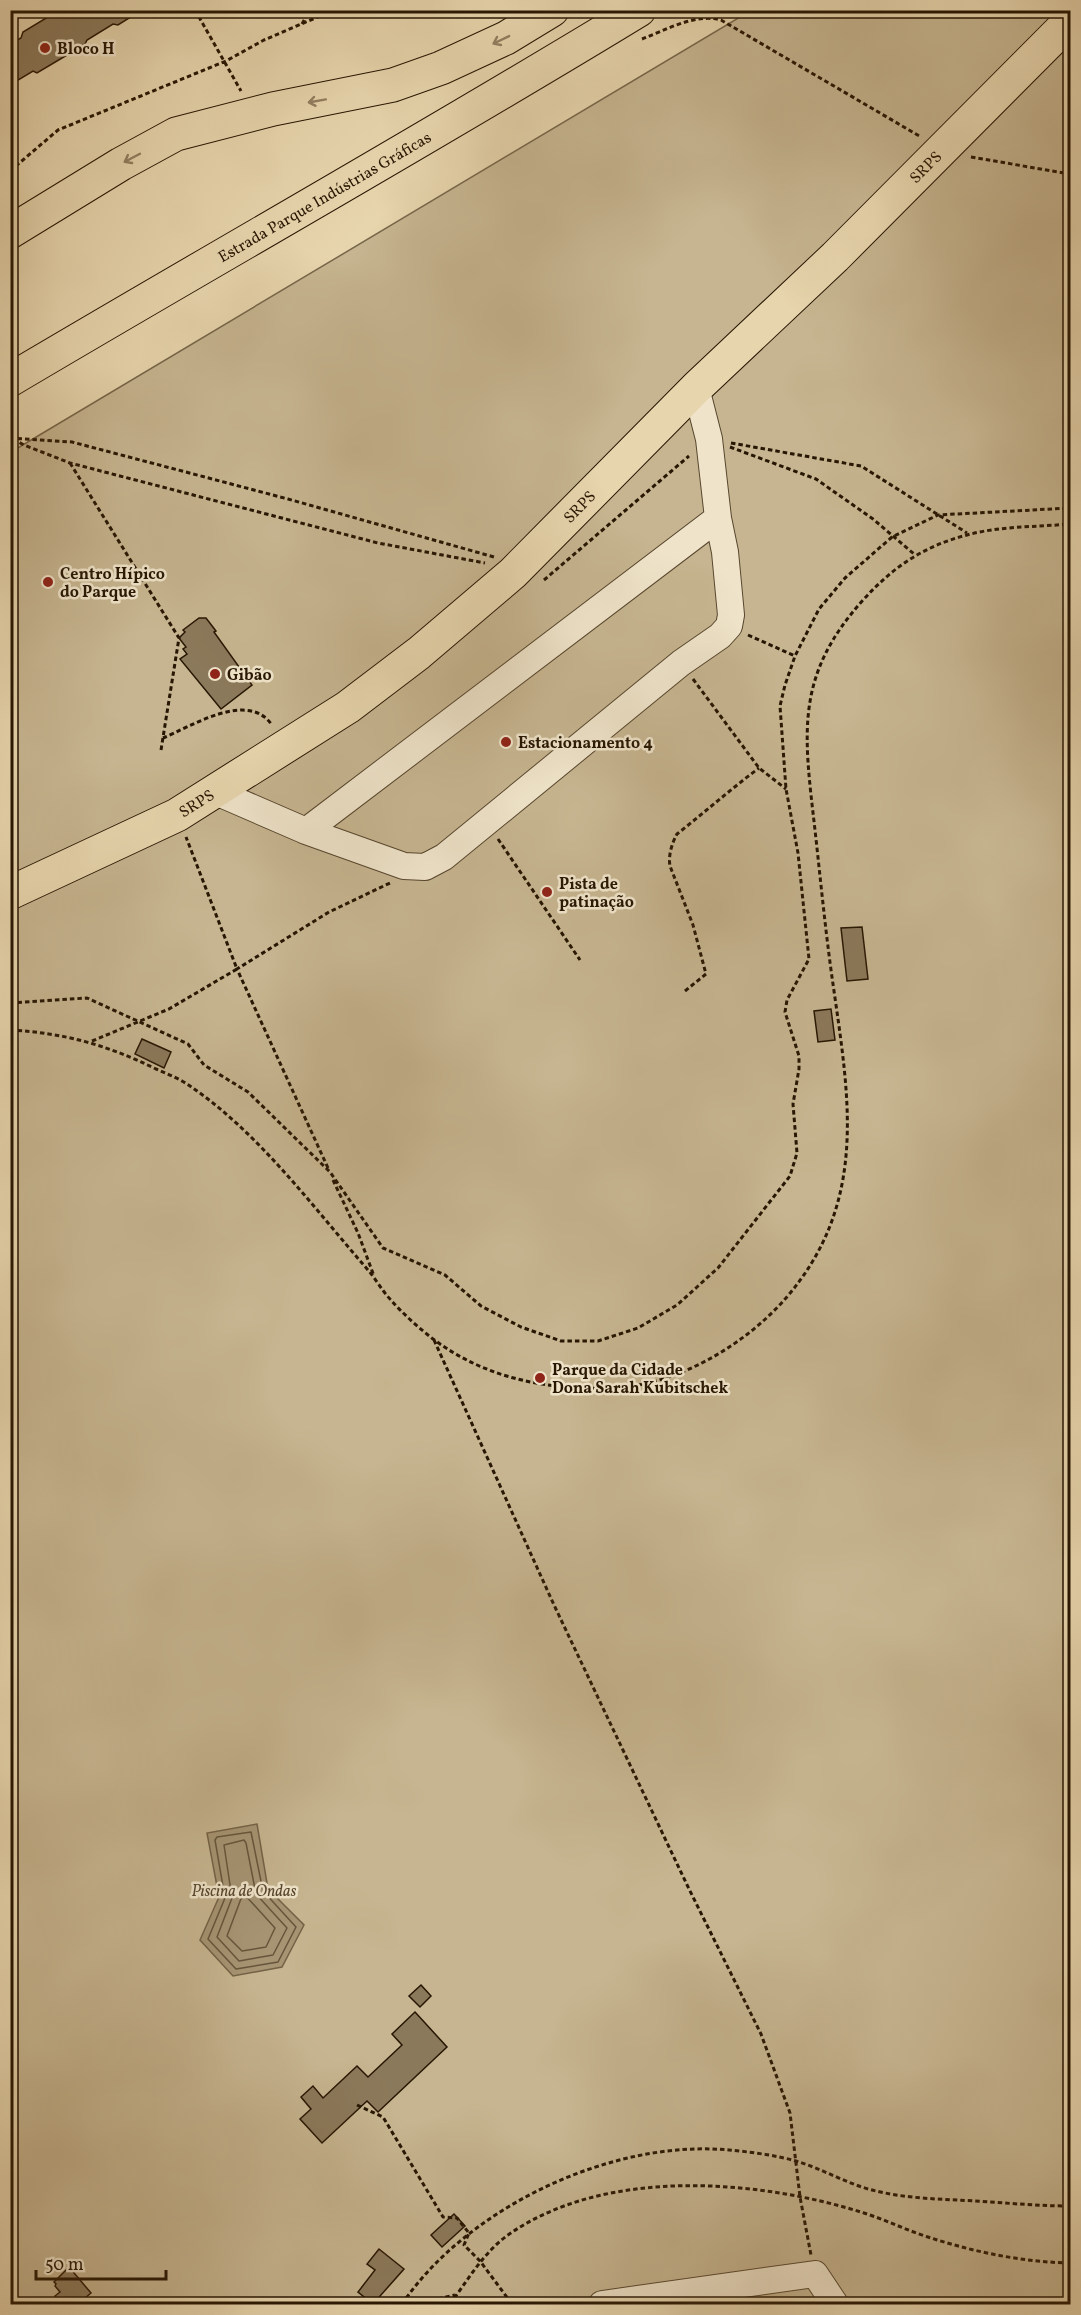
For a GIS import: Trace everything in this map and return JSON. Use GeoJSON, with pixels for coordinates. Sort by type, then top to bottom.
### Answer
{"type":"FeatureCollection","features":[{"type":"Feature","properties":{"kind":"main road"},"geometry":{"type":"LineString","coordinates":[[10,232],[121,164],[176,134],[273,108],[393,85],[441,68],[506,38],[552,10]]}},
{"type":"Feature","properties":{"kind":"main road","name":"SRPS"},"geometry":{"type":"LineString","coordinates":[[10,893],[177,815],[216,792],[348,707],[518,580],[696,388],[835,257],[1071,21]]}},
{"type":"Feature","properties":{"kind":"main road","name":"Estrada Parque Indústrias Gráficas"},"geometry":{"type":"LineString","coordinates":[[10,380],[544,68],[640,25]]}},
{"type":"Feature","properties":{"kind":"lane"},"geometry":{"type":"LineString","coordinates":[[216,792],[306,831],[404,866],[425,867],[444,857],[681,663],[720,636],[729,626],[732,615],[709,439],[696,388]]}},
{"type":"Feature","properties":{"kind":"lane"},"geometry":{"type":"LineString","coordinates":[[306,831],[718,518]]}},
{"type":"Feature","properties":{"kind":"lane"},"geometry":{"type":"LineString","coordinates":[[602,2304],[815,2274],[835,2304]]}},
{"type":"Feature","properties":{"kind":"path"},"geometry":{"type":"LineString","coordinates":[[195,10],[241,91]]}},
{"type":"Feature","properties":{"kind":"path"},"geometry":{"type":"LineString","coordinates":[[302,24],[310,10]]}},
{"type":"Feature","properties":{"kind":"path"},"geometry":{"type":"LineString","coordinates":[[10,171],[58,130],[226,61],[264,40],[334,10]]}},
{"type":"Feature","properties":{"kind":"path"},"geometry":{"type":"LineString","coordinates":[[640,25],[711,17],[721,20],[942,149],[971,157],[1071,174]]}},
{"type":"Feature","properties":{"kind":"path"},"geometry":{"type":"LineString","coordinates":[[11,438],[72,442],[288,499],[496,558],[518,580]]}},
{"type":"Feature","properties":{"kind":"path"},"geometry":{"type":"LineString","coordinates":[[11,438],[70,463],[378,543],[488,564],[518,580]]}},
{"type":"Feature","properties":{"kind":"path"},"geometry":{"type":"LineString","coordinates":[[709,439],[816,479],[873,519],[914,555]]}},
{"type":"Feature","properties":{"kind":"path"},"geometry":{"type":"LineString","coordinates":[[518,580],[709,439],[861,466],[968,534]]}},
{"type":"Feature","properties":{"kind":"path"},"geometry":{"type":"LineString","coordinates":[[70,463],[179,638],[161,750]]}},
{"type":"Feature","properties":{"kind":"path"},"geometry":{"type":"LineString","coordinates":[[10,1003],[87,998],[189,1044],[204,1065],[248,1092],[330,1172],[383,1248],[445,1275],[481,1306],[521,1327],[561,1341],[598,1341],[638,1328],[677,1305],[718,1268],[790,1176],[797,1154],[793,1104],[799,1056],[785,1012],[787,1000],[809,959],[798,853],[786,789],[780,706],[795,656],[819,609],[845,578],[892,537],[938,515],[1071,508]]}},
{"type":"Feature","properties":{"kind":"path"},"geometry":{"type":"LineString","coordinates":[[10,1030],[92,1041],[187,1083],[233,1120],[287,1177],[375,1278],[390,1300],[433,1338],[467,1359],[498,1372],[540,1385],[576,1389],[627,1387],[672,1376],[717,1354],[747,1334],[786,1297],[817,1254],[834,1215],[846,1165],[849,1109],[844,1057],[807,767],[806,727],[812,689],[824,655],[841,625],[882,580],[914,555],[968,534],[1071,524]]}},
{"type":"Feature","properties":{"kind":"path"},"geometry":{"type":"LineString","coordinates":[[729,626],[795,656]]}},
{"type":"Feature","properties":{"kind":"path"},"geometry":{"type":"LineString","coordinates":[[681,663],[759,768],[786,789]]}},
{"type":"Feature","properties":{"kind":"path"},"geometry":{"type":"LineString","coordinates":[[162,738],[236,709],[252,710],[268,719],[287,746]]}},
{"type":"Feature","properties":{"kind":"path"},"geometry":{"type":"LineString","coordinates":[[685,991],[706,974],[693,925],[670,866],[669,860],[675,838],[677,834],[717,804],[726,792],[759,768]]}},
{"type":"Feature","properties":{"kind":"path"},"geometry":{"type":"LineString","coordinates":[[177,815],[237,969],[358,1233],[375,1278]]}},
{"type":"Feature","properties":{"kind":"path"},"geometry":{"type":"LineString","coordinates":[[487,822],[580,960]]}},
{"type":"Feature","properties":{"kind":"path"},"geometry":{"type":"LineString","coordinates":[[92,1041],[170,1009],[329,912],[393,882]]}},
{"type":"Feature","properties":{"kind":"path"},"geometry":{"type":"LineString","coordinates":[[433,1338],[554,1605],[689,1889],[761,2034],[790,2113],[800,2198],[815,2274]]}},
{"type":"Feature","properties":{"kind":"path"},"geometry":{"type":"LineString","coordinates":[[357,2105],[383,2117],[443,2217],[458,2218],[469,2233]]}},
{"type":"Feature","properties":{"kind":"path"},"geometry":{"type":"LineString","coordinates":[[402,2304],[416,2284],[469,2233],[504,2210],[548,2186],[599,2165],[681,2150],[728,2150],[796,2161],[874,2191],[914,2198],[1071,2206]]}},
{"type":"Feature","properties":{"kind":"path"},"geometry":{"type":"LineString","coordinates":[[450,2304],[480,2261],[506,2236],[539,2215],[568,2204],[633,2190],[690,2185],[753,2189],[800,2198],[864,2213],[928,2237],[983,2253],[1071,2264]]}},
{"type":"Feature","properties":{"kind":"path"},"geometry":{"type":"LineString","coordinates":[[469,2233],[464,2244],[480,2261],[512,2304]]}},
{"type":"Feature","properties":{"kind":"path"},"geometry":{"type":"LineString","coordinates":[[416,2304],[457,2294]]}},
{"type":"Feature","properties":{"kind":"green space","name":"Parque da Cidade Dona Sarah Kubitschek"},"geometry":{"type":"Polygon","coordinates":[[[750,11],[1070,11],[1070,2304],[11,2304],[11,452],[750,11]]]}},
{"type":"Feature","properties":{"kind":"water"},"geometry":{"type":"Polygon","coordinates":[[[257,1824],[268,1889],[304,1925],[282,1967],[233,1976],[200,1940],[219,1897],[207,1833],[257,1824]]]}},
{"type":"Feature","properties":{"kind":"building","name":"Bloco H"},"geometry":{"type":"Polygon","coordinates":[[[67,10],[142,10],[118,25],[113,24],[37,73],[33,71],[10,85],[10,44],[21,38],[23,32],[56,12],[63,13],[67,10]]]}},
{"type":"Feature","properties":{"kind":"building"},"geometry":{"type":"Polygon","coordinates":[[[199,618],[206,618],[252,685],[221,709],[180,659],[187,654],[183,649],[186,647],[179,638],[185,632],[183,630],[199,618]]]}},
{"type":"Feature","properties":{"kind":"building"},"geometry":{"type":"Polygon","coordinates":[[[862,927],[868,979],[847,981],[841,928],[862,927]]]}},
{"type":"Feature","properties":{"kind":"building"},"geometry":{"type":"Polygon","coordinates":[[[831,1009],[835,1040],[818,1042],[814,1011],[831,1009]]]}},
{"type":"Feature","properties":{"kind":"building"},"geometry":{"type":"Polygon","coordinates":[[[142,1039],[171,1052],[164,1068],[135,1054],[142,1039]]]}},
{"type":"Feature","properties":{"kind":"building"},"geometry":{"type":"Polygon","coordinates":[[[421,1985],[431,1996],[420,2007],[409,1996],[421,1985]]]}},
{"type":"Feature","properties":{"kind":"building"},"geometry":{"type":"Polygon","coordinates":[[[415,2012],[447,2047],[378,2112],[367,2101],[322,2143],[300,2119],[311,2109],[301,2097],[313,2086],[323,2098],[357,2066],[368,2077],[402,2045],[392,2034],[415,2012]]]}},
{"type":"Feature","properties":{"kind":"building"},"geometry":{"type":"Polygon","coordinates":[[[454,2214],[465,2226],[442,2247],[431,2235],[454,2214]]]}},
{"type":"Feature","properties":{"kind":"building"},"geometry":{"type":"Polygon","coordinates":[[[379,2249],[404,2269],[373,2304],[358,2292],[375,2270],[367,2264],[379,2249]]]}},
{"type":"Feature","properties":{"kind":"building"},"geometry":{"type":"Polygon","coordinates":[[[69,2267],[91,2293],[78,2304],[62,2304],[55,2296],[60,2292],[54,2282],[69,2267]]]}},
{"type":"Feature","properties":{"kind":"place","name":"Bloco H"},"geometry":{"type":"Point","coordinates":[45,48]}},
{"type":"Feature","properties":{"kind":"place","name":"Centro Hípico do Parque"},"geometry":{"type":"Point","coordinates":[48,582]}},
{"type":"Feature","properties":{"kind":"place","name":"Gibão"},"geometry":{"type":"Point","coordinates":[215,674]}},
{"type":"Feature","properties":{"kind":"place","name":"Estacionamento 4"},"geometry":{"type":"Point","coordinates":[506,742]}},
{"type":"Feature","properties":{"kind":"place","name":"Pista de patinação"},"geometry":{"type":"Point","coordinates":[547,892]}},
{"type":"Feature","properties":{"kind":"place","name":"Parque da Cidade Dona Sarah Kubitschek"},"geometry":{"type":"Point","coordinates":[540,1378]}},
{"type":"Feature","properties":{"kind":"park label","name":"Piscina de Ondas"},"geometry":{"type":"Point","coordinates":[244,1890]}}]}
